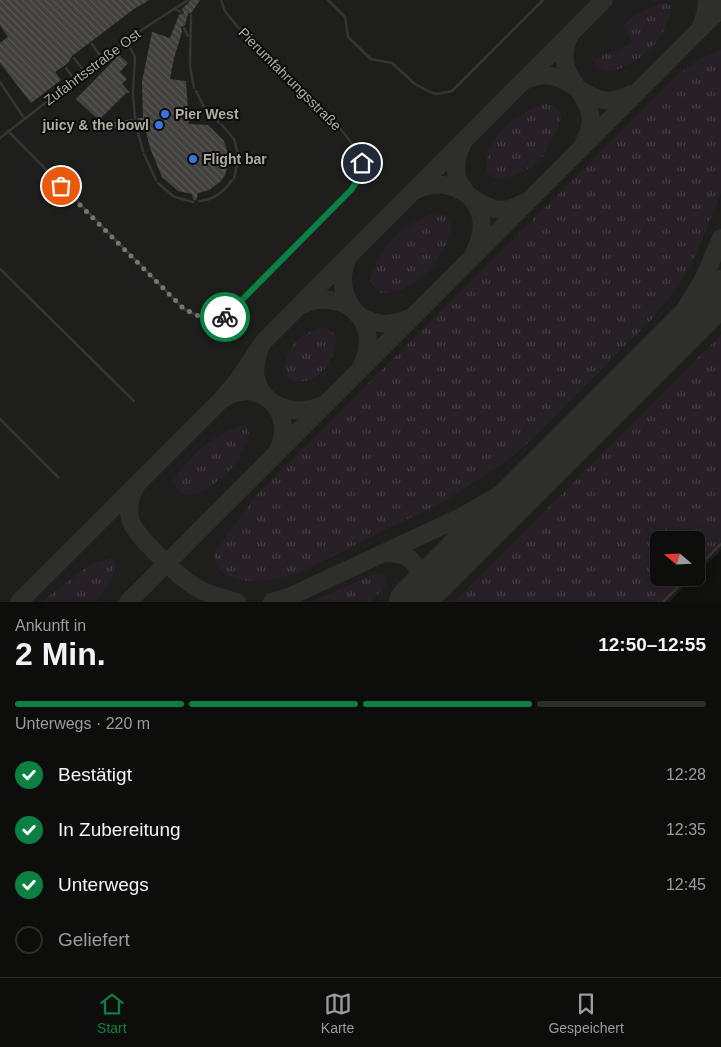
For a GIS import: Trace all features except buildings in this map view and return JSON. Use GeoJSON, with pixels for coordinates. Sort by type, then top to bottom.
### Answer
{"type":"FeatureCollection","features":[{"type":"Feature","properties":{"kind":"lane","name":"Zufahrtsstraße Ost"},"geometry":{"type":"LineString","coordinates":[[0,138],[126,40],[188,0]]}},
{"type":"Feature","properties":{"kind":"lane","name":"Pierumfahrungsstraße"},"geometry":{"type":"LineString","coordinates":[[8,131],[184,309],[207,320],[224,317],[351,190],[357,181],[362,163],[356,146],[330,117],[236,25],[225,11],[221,0]]}},
{"type":"Feature","properties":{"kind":"lane"},"geometry":{"type":"LineString","coordinates":[[328,0],[345,16],[348,37],[371,60],[392,64],[415,84],[437,94],[452,92],[543,0]]}},
{"type":"Feature","properties":{"kind":"lane"},"geometry":{"type":"LineString","coordinates":[[175,9],[181,12]]}},
{"type":"Feature","properties":{"kind":"lane"},"geometry":{"type":"LineString","coordinates":[[191,15],[189,37],[190,71],[195,89],[204,107],[234,139],[238,154]]}},
{"type":"Feature","properties":{"kind":"lane"},"geometry":{"type":"LineString","coordinates":[[184,28],[189,37]]}},
{"type":"Feature","properties":{"kind":"lane"},"geometry":{"type":"LineString","coordinates":[[126,40],[136,57],[133,92],[135,119]]}},
{"type":"Feature","properties":{"kind":"lane"},"geometry":{"type":"LineString","coordinates":[[92,44],[102,58]]}},
{"type":"Feature","properties":{"kind":"lane"},"geometry":{"type":"LineString","coordinates":[[74,58],[84,71]]}},
{"type":"Feature","properties":{"kind":"lane"},"geometry":{"type":"LineString","coordinates":[[66,68],[74,79]]}},
{"type":"Feature","properties":{"kind":"lane"},"geometry":{"type":"LineString","coordinates":[[0,82],[24,118]]}},
{"type":"Feature","properties":{"kind":"lane"},"geometry":{"type":"LineString","coordinates":[[136,125],[144,152],[157,182],[174,197],[193,202]]}},
{"type":"Feature","properties":{"kind":"lane"},"geometry":{"type":"LineString","coordinates":[[198,201],[213,198],[227,188],[233,179],[238,160]]}},
{"type":"Feature","properties":{"kind":"lane"},"geometry":{"type":"LineString","coordinates":[[0,269],[134,402]]}},
{"type":"Feature","properties":{"kind":"lane"},"geometry":{"type":"LineString","coordinates":[[0,419],[58,477]]}},
{"type":"Feature","properties":{"kind":"lane"},"geometry":{"type":"LineString","coordinates":[[705,560],[721,544]]}},
{"type":"Feature","properties":{"kind":"lane"},"geometry":{"type":"LineString","coordinates":[[663,602],[679,586]]}},
{"type":"Feature","properties":{"kind":"shaded area"},"geometry":{"type":"Polygon","coordinates":[[[0,0],[721,0],[721,550],[705,566],[705,531],[650,531],[650,586],[685,586],[669,602],[0,602],[0,0]]]}},
{"type":"Feature","properties":{"kind":"green space"},"geometry":{"type":"Polygon","coordinates":[[[663,2],[672,6],[669,19],[659,39],[647,52],[621,68],[604,70],[596,66],[594,59],[633,43],[623,26],[633,16],[663,2]]]}},
{"type":"Feature","properties":{"kind":"green space"},"geometry":{"type":"Polygon","coordinates":[[[721,50],[721,193],[696,255],[675,290],[652,319],[532,440],[503,463],[443,502],[302,571],[292,574],[270,580],[248,581],[227,575],[218,569],[214,556],[218,547],[259,492],[680,73],[701,58],[721,50]]]}},
{"type":"Feature","properties":{"kind":"green space"},"geometry":{"type":"Polygon","coordinates":[[[547,104],[560,112],[561,118],[545,154],[535,164],[521,173],[505,178],[491,176],[486,171],[487,159],[490,147],[496,137],[514,119],[536,107],[547,104]]]}},
{"type":"Feature","properties":{"kind":"green space"},"geometry":{"type":"Polygon","coordinates":[[[431,214],[445,215],[452,225],[449,237],[436,262],[428,272],[406,288],[380,293],[370,281],[385,248],[400,232],[431,214]]]}},
{"type":"Feature","properties":{"kind":"green space"},"geometry":{"type":"Polygon","coordinates":[[[326,328],[335,334],[336,343],[330,362],[316,377],[298,381],[288,378],[286,361],[292,347],[311,331],[326,328]]]}},
{"type":"Feature","properties":{"kind":"green space"},"geometry":{"type":"Polygon","coordinates":[[[721,335],[721,541],[705,557],[705,531],[650,531],[650,586],[677,586],[661,602],[454,602],[721,335]]]}},
{"type":"Feature","properties":{"kind":"green space"},"geometry":{"type":"Polygon","coordinates":[[[240,426],[246,426],[249,433],[242,453],[229,471],[200,492],[184,494],[177,489],[173,481],[194,455],[220,435],[240,426]]]}},
{"type":"Feature","properties":{"kind":"green space"},"geometry":{"type":"Polygon","coordinates":[[[111,558],[116,563],[111,580],[96,602],[41,602],[91,564],[111,558]]]}},
{"type":"Feature","properties":{"kind":"green space"},"geometry":{"type":"Polygon","coordinates":[[[377,573],[385,575],[387,585],[370,602],[311,602],[377,573]]]}},
{"type":"Feature","properties":{"kind":"taxiway"},"geometry":{"type":"LineString","coordinates":[[19,602],[220,401],[236,383],[264,341],[604,0]]}},
{"type":"Feature","properties":{"kind":"taxiway"},"geometry":{"type":"LineString","coordinates":[[701,26],[706,12],[707,0]]}},
{"type":"Feature","properties":{"kind":"taxiway"},"geometry":{"type":"LineString","coordinates":[[128,602],[721,8]]}},
{"type":"Feature","properties":{"kind":"taxiway"},"geometry":{"type":"LineString","coordinates":[[570,35],[565,51],[566,66],[590,113],[590,126],[584,142]]}},
{"type":"Feature","properties":{"kind":"taxiway"},"geometry":{"type":"LineString","coordinates":[[524,81],[540,76],[554,77],[566,81],[601,100],[615,100],[631,94]]}},
{"type":"Feature","properties":{"kind":"taxiway"},"geometry":{"type":"LineString","coordinates":[[463,142],[456,170],[458,180],[478,208],[480,214],[482,226],[480,239],[475,251]]}},
{"type":"Feature","properties":{"kind":"taxiway"},"geometry":{"type":"LineString","coordinates":[[414,191],[432,185],[447,186],[460,190],[494,209],[507,209],[523,203]]}},
{"type":"Feature","properties":{"kind":"taxiway"},"geometry":{"type":"LineString","coordinates":[[623,390],[681,316],[704,278],[721,238]]}},
{"type":"Feature","properties":{"kind":"taxiway"},"geometry":{"type":"LineString","coordinates":[[348,258],[343,272],[343,285],[344,292],[354,310]]}},
{"type":"Feature","properties":{"kind":"taxiway"},"geometry":{"type":"LineString","coordinates":[[302,305],[317,300],[332,300],[345,304],[356,312],[363,322],[367,335],[367,349],[362,365]]}},
{"type":"Feature","properties":{"kind":"taxiway"},"geometry":{"type":"LineString","coordinates":[[358,315],[383,324],[396,323],[409,318]]}},
{"type":"Feature","properties":{"kind":"taxiway"},"geometry":{"type":"LineString","coordinates":[[259,351],[256,366],[257,380],[262,391],[270,400],[281,407],[294,410],[323,405]]}},
{"type":"Feature","properties":{"kind":"taxiway"},"geometry":{"type":"LineString","coordinates":[[223,399],[236,393],[249,392],[261,395],[271,401],[278,411],[282,423],[283,436],[278,450]]}},
{"type":"Feature","properties":{"kind":"taxiway"},"geometry":{"type":"LineString","coordinates":[[272,602],[289,597],[459,518],[501,494],[541,466],[579,433]]}},
{"type":"Feature","properties":{"kind":"taxiway"},"geometry":{"type":"LineString","coordinates":[[135,488],[130,500],[129,513],[131,522],[142,538],[161,558],[197,588],[206,593],[237,602]]}},
{"type":"Feature","properties":{"kind":"taxiway"},"geometry":{"type":"LineString","coordinates":[[382,554],[393,553],[403,555],[416,566],[419,574],[419,583],[417,593],[411,602]]}},
{"type":"Feature","properties":{"kind":"runway"},"geometry":{"type":"LineString","coordinates":[[411,602],[721,292]]}},
{"type":"Feature","properties":{"kind":"way so far"},"geometry":{"type":"LineString","coordinates":[[61,186],[184,309],[201,319],[215,320],[225,317]]}},
{"type":"Feature","properties":{"kind":"place","name":"Pier West"},"geometry":{"type":"Point","coordinates":[165,114]}},
{"type":"Feature","properties":{"kind":"place","name":"juicy & the bowl"},"geometry":{"type":"Point","coordinates":[159,125]}},
{"type":"Feature","properties":{"kind":"place","name":"Flight bar"},"geometry":{"type":"Point","coordinates":[193,159]}},
{"type":"Feature","properties":{"kind":"route"},"geometry":{"type":"LineString","coordinates":[[225,317],[351,190],[360,174],[362,163]]}}]}
